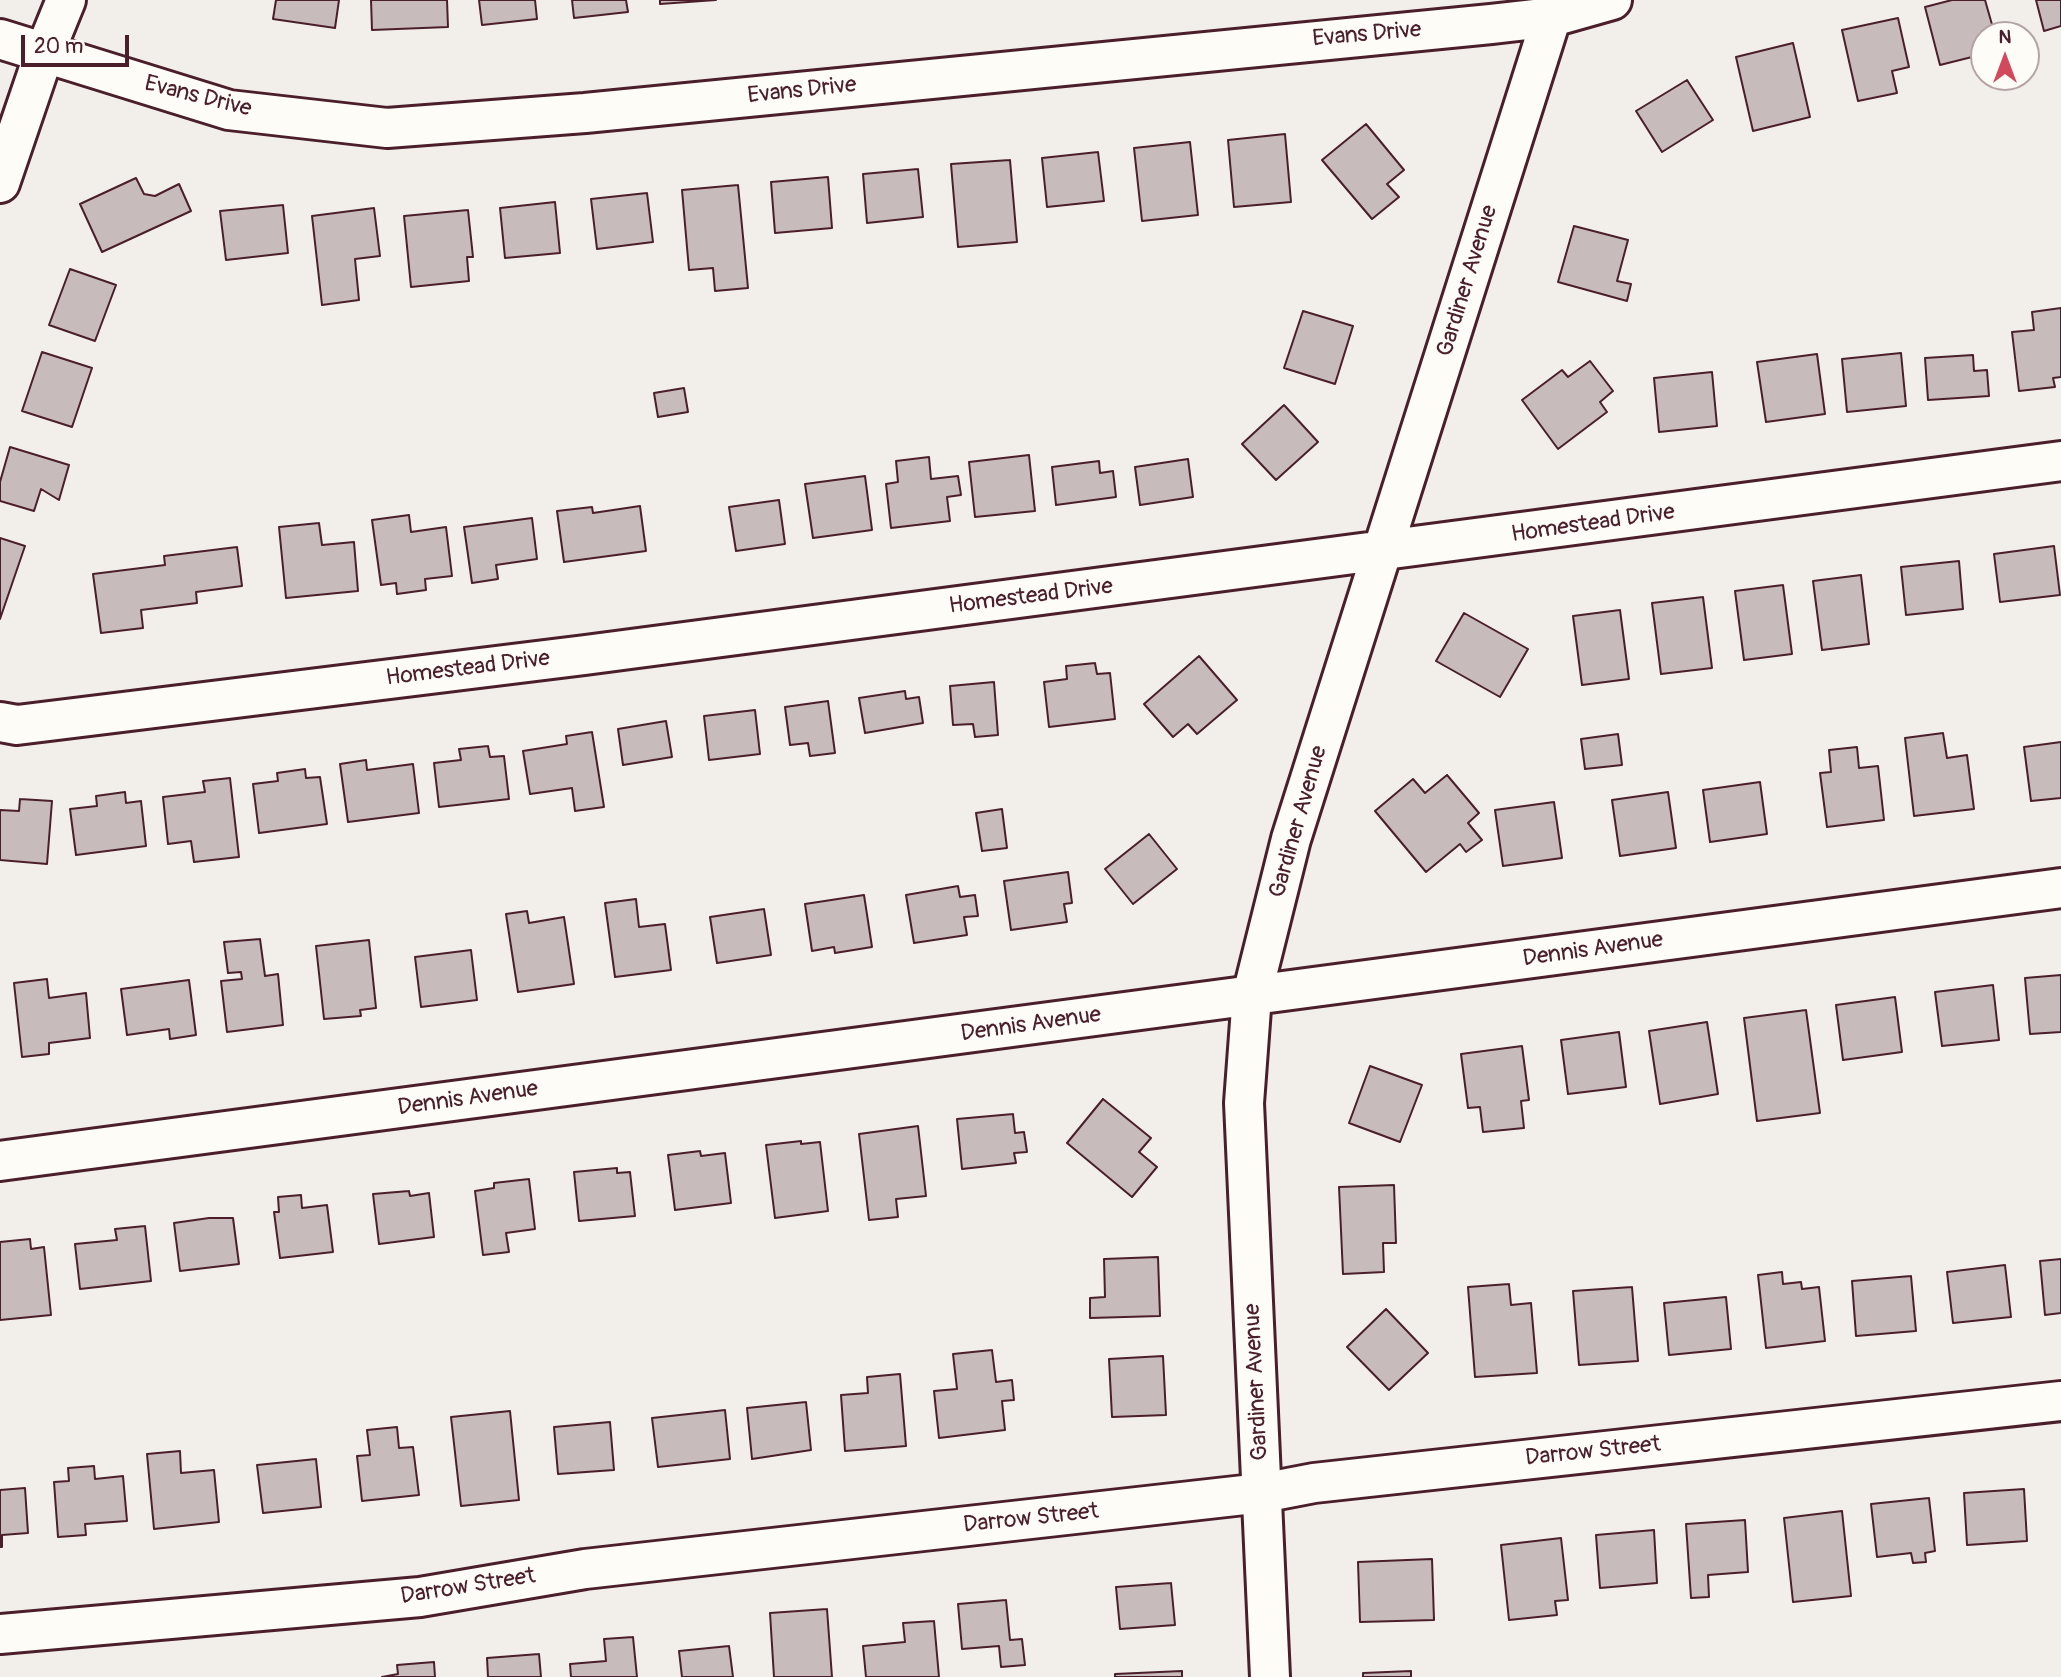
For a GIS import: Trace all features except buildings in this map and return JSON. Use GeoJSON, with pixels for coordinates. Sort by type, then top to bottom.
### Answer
{"type":"FeatureCollection","features":[{"type":"Feature","properties":{"kind":"street"},"geometry":{"type":"LineString","coordinates":[[0,183],[44,54],[66,0]]}},
{"type":"Feature","properties":{"kind":"street","name":"Evans Drive"},"geometry":{"type":"LineString","coordinates":[[0,39],[229,110],[387,128],[585,113],[1612,0]]}},
{"type":"Feature","properties":{"kind":"street","name":"Gardiner Avenue"},"geometry":{"type":"LineString","coordinates":[[1270,1677],[1244,1103],[1252,995],[1291,839],[1555,8]]}},
{"type":"Feature","properties":{"kind":"street","name":"Homestead Drive"},"geometry":{"type":"LineString","coordinates":[[0,722],[30,724],[1384,551],[2061,461]]}},
{"type":"Feature","properties":{"kind":"street","name":"Dennis Avenue"},"geometry":{"type":"LineString","coordinates":[[0,1161],[2061,888]]}},
{"type":"Feature","properties":{"kind":"street","name":"Darrow Street"},"geometry":{"type":"LineString","coordinates":[[0,1634],[420,1597],[585,1569],[1262,1493],[1314,1483],[2061,1401]]}}]}
